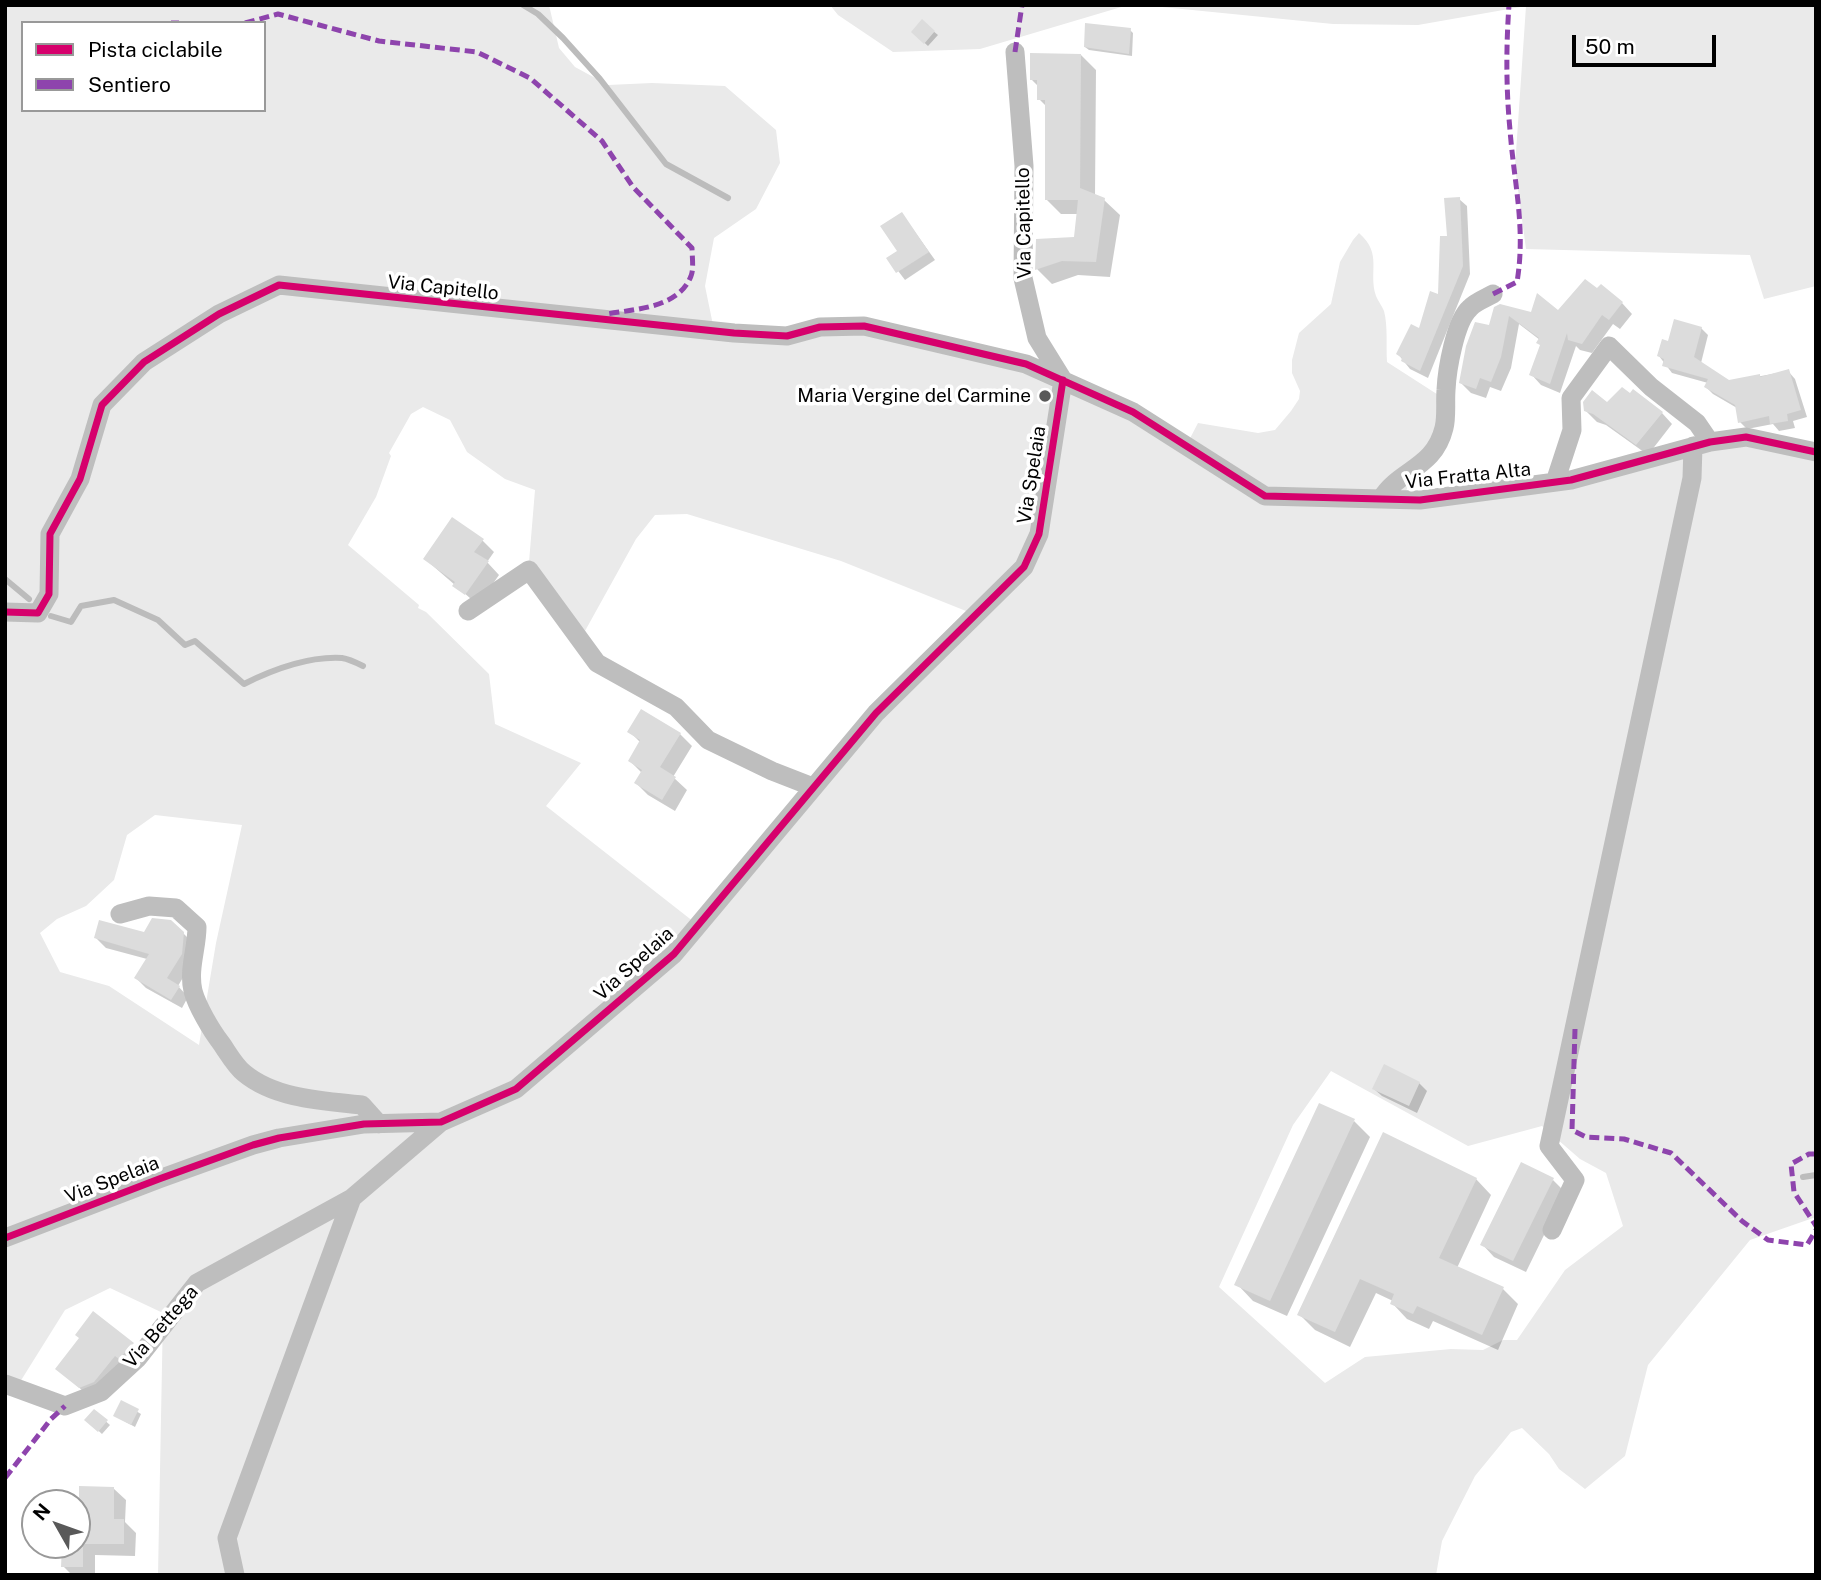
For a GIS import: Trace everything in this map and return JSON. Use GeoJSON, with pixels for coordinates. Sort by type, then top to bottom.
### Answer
{"type":"FeatureCollection","features":[{"type":"Feature","properties":{"kind":"street","name":"Via Capitello"},"geometry":{"type":"LineString","coordinates":[[1015,52],[1024,166],[1023,278],[1037,338],[1063,380]]}},
{"type":"Feature","properties":{"kind":"street","name":"Via Capitello"},"geometry":{"type":"LineString","coordinates":[[5,612],[38,613],[49,594],[50,534],[79,480],[102,405],[144,362],[219,314],[279,285],[734,333],[787,336],[820,327],[864,326],[1026,364],[1063,380]]}},
{"type":"Feature","properties":{"kind":"street"},"geometry":{"type":"LineString","coordinates":[[1381,499],[1389,486],[1409,474],[1434,453],[1445,427],[1451,349],[1468,308],[1493,294]]}},
{"type":"Feature","properties":{"kind":"street"},"geometry":{"type":"LineString","coordinates":[[1552,1230],[1575,1180],[1549,1146],[1701,444],[1697,423],[1651,387],[1609,346],[1571,398],[1572,430],[1555,482]]}},
{"type":"Feature","properties":{"kind":"street","name":"Via Fratta Alta"},"geometry":{"type":"LineString","coordinates":[[1063,380],[1133,412],[1265,496],[1420,500],[1571,480],[1701,444],[1746,437],[1816,452]]}},
{"type":"Feature","properties":{"kind":"street","name":"Via Spelaia"},"geometry":{"type":"LineString","coordinates":[[5,1238],[253,1145],[316,1131],[379,1124],[441,1122],[516,1089],[674,954],[876,713],[1024,567],[1039,534],[1063,380]]}},
{"type":"Feature","properties":{"kind":"street"},"geometry":{"type":"LineString","coordinates":[[468,611],[529,570],[597,663],[676,707],[708,740],[772,771],[813,787]]}},
{"type":"Feature","properties":{"kind":"street"},"geometry":{"type":"LineString","coordinates":[[120,914],[149,906],[176,908],[197,926],[197,942],[192,957],[193,991],[212,1032],[243,1073],[272,1090],[316,1100],[362,1105],[379,1124]]}},
{"type":"Feature","properties":{"kind":"street","name":"Via Bettega"},"geometry":{"type":"LineString","coordinates":[[5,1384],[65,1406],[101,1392],[138,1358],[197,1283],[352,1198],[441,1122]]}},
{"type":"Feature","properties":{"kind":"street","name":"Via Bettega"},"geometry":{"type":"LineString","coordinates":[[235,1575],[227,1538],[352,1198]]}},
{"type":"Feature","properties":{"kind":"shaded area"},"geometry":{"type":"Polygon","coordinates":[[[5,5],[549,5],[559,48],[575,67],[608,85],[652,83],[725,86],[776,130],[780,163],[756,209],[714,238],[705,286],[713,325],[774,338],[860,327],[1067,381],[1186,446],[1198,423],[1258,433],[1275,430],[1291,411],[1299,399],[1300,391],[1292,373],[1292,360],[1299,333],[1331,304],[1340,262],[1359,233],[1371,248],[1373,256],[1374,287],[1385,317],[1387,362],[1443,398],[1441,419],[1406,491],[1517,488],[1746,440],[1816,450],[1816,1217],[1750,1240],[1648,1365],[1625,1456],[1585,1489],[1559,1469],[1549,1454],[1522,1428],[1511,1432],[1475,1476],[1442,1541],[1436,1575],[158,1575],[163,1313],[110,1288],[65,1310],[20,1382],[5,1378],[5,5]],[[423,407],[411,414],[389,453],[391,456],[376,497],[348,545],[419,605],[418,608],[426,612],[489,674],[495,724],[581,763],[546,806],[694,922],[976,615],[841,561],[687,514],[655,515],[636,539],[580,640],[529,562],[535,490],[505,479],[467,452],[450,420],[423,407]],[[155,815],[127,835],[114,880],[86,906],[57,919],[40,933],[60,972],[109,986],[199,1045],[216,943],[242,825],[155,815]],[[1331,1071],[1293,1125],[1219,1287],[1325,1383],[1365,1357],[1451,1349],[1483,1350],[1503,1340],[1517,1340],[1565,1270],[1623,1226],[1606,1173],[1580,1159],[1542,1126],[1468,1146],[1331,1071]]]}},
{"type":"Feature","properties":{"kind":"shaded area"},"geometry":{"type":"Polygon","coordinates":[[[830,5],[1128,5],[980,49],[893,52],[838,15],[830,5]]]}},
{"type":"Feature","properties":{"kind":"shaded area"},"geometry":{"type":"Polygon","coordinates":[[[1142,5],[1816,5],[1816,286],[1764,299],[1750,255],[1526,249],[1515,167],[1526,6],[1418,25],[1333,24],[1142,5]]]}},
{"type":"Feature","properties":{"kind":"building"},"geometry":{"type":"Polygon","coordinates":[[[922,19],[935,31],[924,44],[911,32],[922,19]]]}},
{"type":"Feature","properties":{"kind":"building"},"geometry":{"type":"Polygon","coordinates":[[[1085,23],[1131,28],[1129,54],[1084,47],[1085,23]]]}},
{"type":"Feature","properties":{"kind":"building"},"geometry":{"type":"Polygon","coordinates":[[[1030,53],[1081,54],[1080,188],[1105,198],[1096,262],[1062,261],[1035,270],[1036,239],[1074,237],[1078,200],[1045,200],[1045,100],[1037,100],[1037,80],[1030,80],[1030,53]]]}},
{"type":"Feature","properties":{"kind":"building"},"geometry":{"type":"Polygon","coordinates":[[[1460,197],[1463,266],[1420,371],[1401,361],[1402,358],[1396,354],[1411,324],[1419,328],[1430,291],[1438,294],[1440,236],[1447,236],[1444,198],[1460,197]]]}},
{"type":"Feature","properties":{"kind":"building"},"geometry":{"type":"Polygon","coordinates":[[[902,212],[929,252],[896,273],[886,258],[897,251],[880,226],[902,212]]]}},
{"type":"Feature","properties":{"kind":"building"},"geometry":{"type":"Polygon","coordinates":[[[1585,279],[1597,288],[1601,284],[1623,302],[1609,320],[1602,315],[1582,344],[1568,340],[1567,333],[1550,384],[1529,375],[1540,345],[1536,343],[1539,338],[1509,316],[1501,357],[1491,382],[1480,378],[1476,389],[1459,383],[1466,346],[1475,322],[1489,325],[1494,307],[1500,304],[1531,312],[1537,293],[1558,310],[1585,279]]]}},
{"type":"Feature","properties":{"kind":"building"},"geometry":{"type":"Polygon","coordinates":[[[1674,319],[1702,327],[1694,357],[1729,380],[1760,374],[1760,377],[1789,369],[1801,410],[1787,414],[1788,421],[1770,424],[1769,416],[1738,423],[1735,405],[1704,387],[1708,379],[1662,366],[1664,359],[1657,356],[1662,339],[1668,341],[1674,319]]]}},
{"type":"Feature","properties":{"kind":"building"},"geometry":{"type":"Polygon","coordinates":[[[1622,387],[1630,393],[1633,389],[1663,412],[1636,445],[1593,414],[1584,411],[1583,402],[1592,390],[1607,402],[1622,387]]]}},
{"type":"Feature","properties":{"kind":"building"},"geometry":{"type":"Polygon","coordinates":[[[452,517],[484,539],[474,552],[489,561],[465,595],[452,586],[455,582],[423,559],[452,517]]]}},
{"type":"Feature","properties":{"kind":"building"},"geometry":{"type":"Polygon","coordinates":[[[641,709],[681,733],[660,767],[676,777],[662,800],[634,783],[642,770],[628,761],[640,740],[627,732],[641,709]]]}},
{"type":"Feature","properties":{"kind":"building"},"geometry":{"type":"Polygon","coordinates":[[[152,918],[171,920],[184,932],[182,954],[167,978],[180,986],[171,1000],[134,978],[149,954],[94,938],[99,920],[144,932],[152,918]]]}},
{"type":"Feature","properties":{"kind":"building"},"geometry":{"type":"Polygon","coordinates":[[[1384,1064],[1420,1082],[1409,1106],[1372,1089],[1384,1064]]]}},
{"type":"Feature","properties":{"kind":"building"},"geometry":{"type":"Polygon","coordinates":[[[1319,1103],[1355,1119],[1270,1301],[1234,1285],[1319,1103]]]}},
{"type":"Feature","properties":{"kind":"building"},"geometry":{"type":"Polygon","coordinates":[[[1383,1132],[1477,1178],[1439,1258],[1504,1287],[1482,1335],[1417,1306],[1413,1314],[1390,1304],[1394,1294],[1360,1279],[1335,1332],[1297,1315],[1383,1132]]]}},
{"type":"Feature","properties":{"kind":"building"},"geometry":{"type":"Polygon","coordinates":[[[1521,1162],[1554,1178],[1513,1261],[1480,1245],[1521,1162]]]}},
{"type":"Feature","properties":{"kind":"building"},"geometry":{"type":"Polygon","coordinates":[[[93,1311],[134,1343],[119,1359],[115,1356],[94,1382],[79,1388],[55,1369],[79,1338],[75,1335],[93,1311]]]}},
{"type":"Feature","properties":{"kind":"building"},"geometry":{"type":"Polygon","coordinates":[[[121,1400],[139,1409],[131,1425],[113,1416],[121,1400]]]}},
{"type":"Feature","properties":{"kind":"building"},"geometry":{"type":"Polygon","coordinates":[[[94,1409],[108,1420],[98,1432],[84,1420],[94,1409]]]}},
{"type":"Feature","properties":{"kind":"building"},"geometry":{"type":"Polygon","coordinates":[[[79,1486],[114,1487],[114,1519],[124,1519],[124,1544],[91,1544],[91,1489],[79,1489],[79,1486]]]}},
{"type":"Feature","properties":{"kind":"building"},"geometry":{"type":"Polygon","coordinates":[[[61,1559],[83,1559],[83,1567],[61,1567],[61,1559]]]}},
{"type":"Feature","properties":{"kind":"waterway"},"geometry":{"type":"LineString","coordinates":[[523,5],[538,14],[563,38],[600,79],[666,164],[728,198]]}},
{"type":"Feature","properties":{"kind":"waterway"},"geometry":{"type":"LineString","coordinates":[[5,579],[29,599]]}},
{"type":"Feature","properties":{"kind":"waterway"},"geometry":{"type":"LineString","coordinates":[[51,616],[71,622],[81,606],[114,600],[158,620],[185,645],[195,641],[244,684],[279,669],[317,659],[342,658],[363,666]]}},
{"type":"Feature","properties":{"kind":"waterway"},"geometry":{"type":"LineString","coordinates":[[1803,1177],[1816,1175]]}},
{"type":"Feature","properties":{"kind":"marked path"},"geometry":{"type":"LineString","coordinates":[[1015,52],[1022,5]]}},
{"type":"Feature","properties":{"kind":"marked path"},"geometry":{"type":"LineString","coordinates":[[1493,294],[1517,282],[1519,262],[1520,224],[1508,99],[1509,5]]}},
{"type":"Feature","properties":{"kind":"marked path"},"geometry":{"type":"LineString","coordinates":[[252,21],[278,14],[379,41],[477,52],[530,78],[602,141],[633,187],[692,248],[691,276],[677,295],[655,305],[607,314]]}},
{"type":"Feature","properties":{"kind":"marked path"},"geometry":{"type":"LineString","coordinates":[[1575,1029],[1572,1130],[1586,1137],[1624,1139],[1671,1153],[1742,1221],[1768,1240],[1807,1245],[1816,1230]]}},
{"type":"Feature","properties":{"kind":"marked path"},"geometry":{"type":"LineString","coordinates":[[1816,1154],[1809,1154],[1791,1164],[1794,1192],[1816,1226]]}},
{"type":"Feature","properties":{"kind":"marked path"},"geometry":{"type":"LineString","coordinates":[[5,1478],[51,1419],[65,1406]]}},
{"type":"Feature","properties":{"kind":"cycle path"},"geometry":{"type":"LineString","coordinates":[[5,612],[38,613],[49,594],[50,534],[80,479],[102,405],[144,362],[219,314],[279,285],[734,333],[787,336],[820,327],[864,326],[1026,364],[1133,412],[1265,496],[1420,500],[1571,480],[1710,442],[1746,437],[1816,452]]}},
{"type":"Feature","properties":{"kind":"cycle path"},"geometry":{"type":"LineString","coordinates":[[5,1238],[253,1145],[364,1124],[441,1122],[516,1089],[674,954],[876,713],[1024,567],[1039,534],[1063,380]]}},
{"type":"Feature","properties":{"kind":"place","name":"Maria Vergine del Carmine"},"geometry":{"type":"Point","coordinates":[1045,396]}}]}
